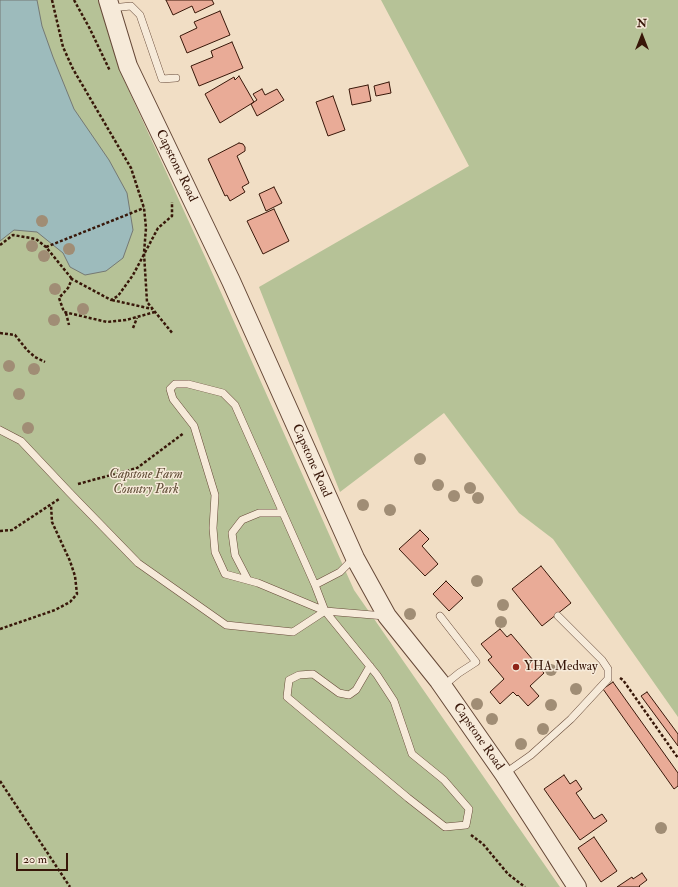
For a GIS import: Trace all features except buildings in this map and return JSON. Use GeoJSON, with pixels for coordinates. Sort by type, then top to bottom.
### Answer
{"type":"FeatureCollection","features":[{"type":"Feature","properties":{"kind":"street","name":"Capstone Road"},"geometry":{"type":"LineString","coordinates":[[110,4],[128,66],[231,281],[354,558],[387,616],[443,686],[504,774],[577,887]]}},
{"type":"Feature","properties":{"kind":"lane"},"geometry":{"type":"LineString","coordinates":[[110,4],[131,6],[140,15],[162,79],[176,78]]}},
{"type":"Feature","properties":{"kind":"lane"},"geometry":{"type":"LineString","coordinates":[[370,666],[356,690],[349,695],[339,693],[313,674],[299,675],[289,680],[288,697],[402,793],[445,827],[466,825],[469,809],[444,780],[412,754],[394,701],[378,674],[325,611],[315,585],[235,405],[223,394],[188,384],[175,384],[170,389],[173,399],[194,426],[215,495],[213,528],[215,552],[225,574],[248,580],[325,611],[387,616]]}},
{"type":"Feature","properties":{"kind":"lane"},"geometry":{"type":"LineString","coordinates":[[0,430],[21,441],[138,563],[226,624],[293,632],[325,611]]}},
{"type":"Feature","properties":{"kind":"lane"},"geometry":{"type":"LineString","coordinates":[[248,580],[235,555],[232,533],[242,520],[259,513],[283,513]]}},
{"type":"Feature","properties":{"kind":"lane"},"geometry":{"type":"LineString","coordinates":[[315,585],[340,572],[354,558]]}},
{"type":"Feature","properties":{"kind":"lane"},"geometry":{"type":"LineString","coordinates":[[440,616],[476,662],[443,686]]}},
{"type":"Feature","properties":{"kind":"lane"},"geometry":{"type":"LineString","coordinates":[[504,774],[531,755],[571,719],[608,680],[608,669],[602,660],[558,616]]}},
{"type":"Feature","properties":{"kind":"path"},"geometry":{"type":"LineString","coordinates":[[52,0],[63,47],[70,62],[131,168],[144,208],[146,228],[144,253],[147,302],[173,334]]}},
{"type":"Feature","properties":{"kind":"path"},"geometry":{"type":"LineString","coordinates":[[74,0],[90,29],[110,72]]}},
{"type":"Feature","properties":{"kind":"path"},"geometry":{"type":"LineString","coordinates":[[111,300],[118,296],[133,275],[158,228],[172,216],[172,200]]}},
{"type":"Feature","properties":{"kind":"path"},"geometry":{"type":"LineString","coordinates":[[46,247],[144,208]]}},
{"type":"Feature","properties":{"kind":"path"},"geometry":{"type":"LineString","coordinates":[[0,245],[14,236],[36,239],[46,247],[72,279],[111,300],[152,309]]}},
{"type":"Feature","properties":{"kind":"path"},"geometry":{"type":"LineString","coordinates":[[69,325],[66,313],[62,308],[59,298],[68,288],[72,279]]}},
{"type":"Feature","properties":{"kind":"path"},"geometry":{"type":"LineString","coordinates":[[66,313],[108,322],[137,318],[155,312]]}},
{"type":"Feature","properties":{"kind":"path"},"geometry":{"type":"LineString","coordinates":[[133,328],[137,318]]}},
{"type":"Feature","properties":{"kind":"path"},"geometry":{"type":"LineString","coordinates":[[0,333],[15,335],[27,350],[35,357],[45,362]]}},
{"type":"Feature","properties":{"kind":"path"},"geometry":{"type":"LineString","coordinates":[[0,531],[12,530],[69,492],[76,484],[137,468],[194,426]]}},
{"type":"Feature","properties":{"kind":"path"},"geometry":{"type":"LineString","coordinates":[[0,629],[55,610],[70,602],[77,594],[75,576],[70,561],[52,522],[51,504]]}},
{"type":"Feature","properties":{"kind":"path"},"geometry":{"type":"LineString","coordinates":[[608,669],[623,680],[678,758]]}},
{"type":"Feature","properties":{"kind":"path"},"geometry":{"type":"LineString","coordinates":[[0,781],[70,887]]}},
{"type":"Feature","properties":{"kind":"path"},"geometry":{"type":"LineString","coordinates":[[460,826],[483,844],[508,874],[526,887]]}},
{"type":"Feature","properties":{"kind":"green space","name":"Capstone Farm Country Park"},"geometry":{"type":"Polygon","coordinates":[[[0,0],[98,0],[119,69],[354,590],[560,887],[0,887],[0,0]]]}},
{"type":"Feature","properties":{"kind":"green space"},"geometry":{"type":"Polygon","coordinates":[[[381,0],[678,0],[678,717],[553,539],[519,513],[444,413],[340,492],[259,287],[469,166],[381,0]]]}},
{"type":"Feature","properties":{"kind":"water"},"geometry":{"type":"Polygon","coordinates":[[[0,0],[37,0],[42,26],[74,109],[109,160],[127,193],[133,230],[123,258],[106,271],[85,275],[70,267],[63,253],[37,232],[14,230],[0,241],[0,0]]]}},
{"type":"Feature","properties":{"kind":"place","name":"YHA Medway"},"geometry":{"type":"Point","coordinates":[516,667]}}]}
